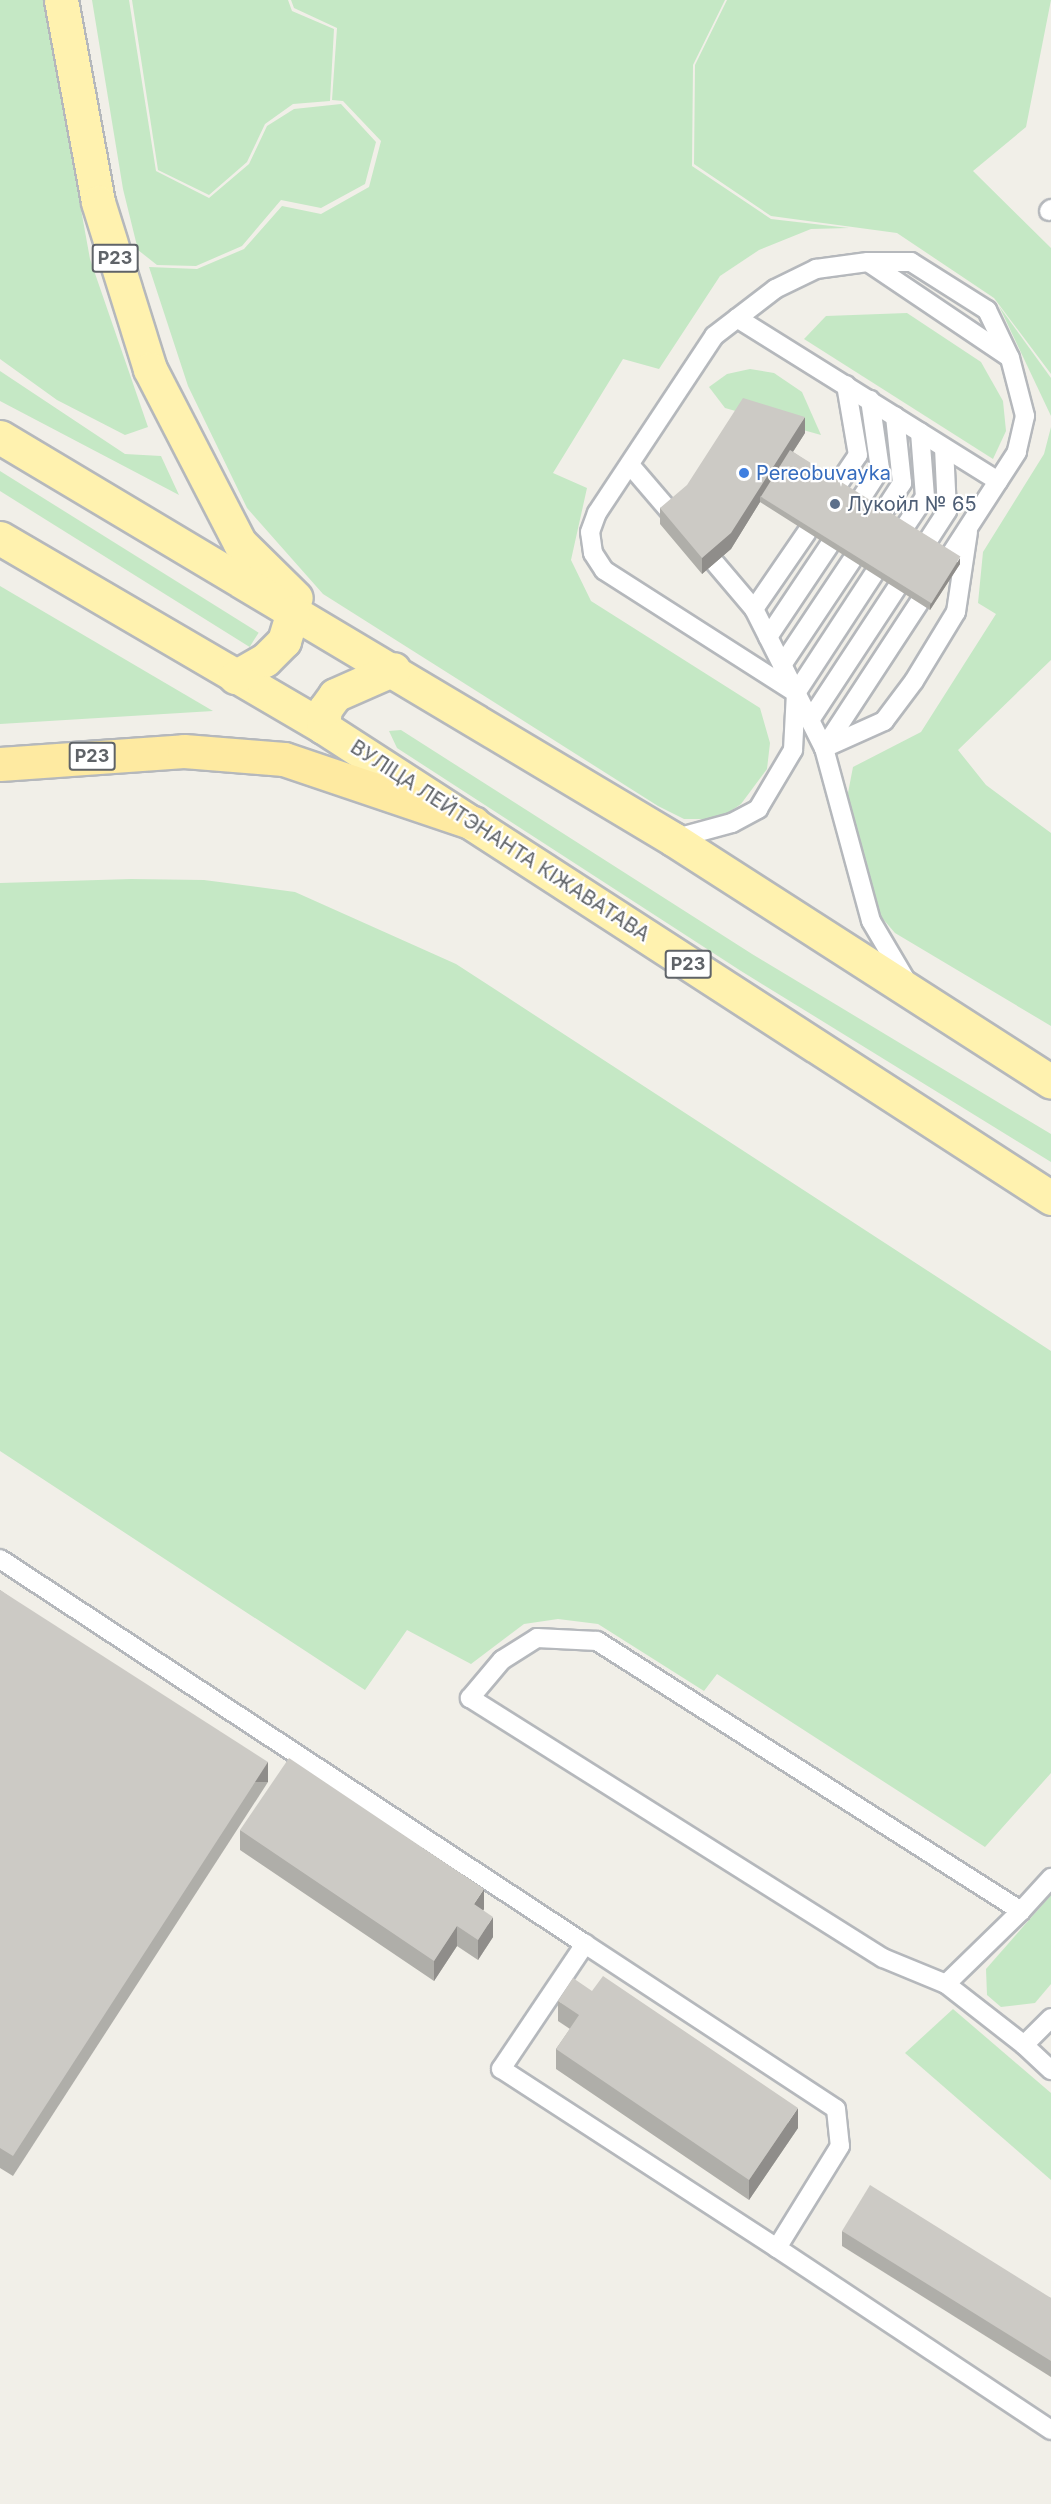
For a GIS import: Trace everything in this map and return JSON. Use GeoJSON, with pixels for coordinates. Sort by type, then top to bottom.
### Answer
{"type":"FeatureCollection","features":[{"type":"Feature","properties":{"kind":"highway","name":"Р23"},"geometry":{"type":"LineString","coordinates":[[0,764],[184,751],[284,759],[473,823]]}},
{"type":"Feature","properties":{"kind":"main road","name":"Р23"},"geometry":{"type":"LineString","coordinates":[[61,0],[98,202],[150,369],[214,501],[240,543],[282,587],[394,669]]}},
{"type":"Feature","properties":{"kind":"main road","name":"Р23"},"geometry":{"type":"LineString","coordinates":[[0,437],[293,612],[394,669],[673,839],[1051,1083]]}},
{"type":"Feature","properties":{"kind":"main road","name":"ВУЛІЦА ЛЕЙТЭНАНТА КІЖАВАТАВА"},"geometry":{"type":"LineString","coordinates":[[0,538],[323,727],[1051,1198]]}},
{"type":"Feature","properties":{"kind":"main road"},"geometry":{"type":"LineString","coordinates":[[235,677],[265,660],[284,641],[293,612]]}},
{"type":"Feature","properties":{"kind":"main road"},"geometry":{"type":"LineString","coordinates":[[323,727],[325,709],[334,695],[394,669]]}},
{"type":"Feature","properties":{"kind":"lane"},"geometry":{"type":"LineString","coordinates":[[868,262],[1010,358]]}},
{"type":"Feature","properties":{"kind":"lane"},"geometry":{"type":"LineString","coordinates":[[796,693],[604,570],[593,553],[590,532],[630,465],[714,336],[775,289],[816,269],[868,262],[911,262],[987,310],[1010,358],[1025,416],[1017,452],[949,557]]}},
{"type":"Feature","properties":{"kind":"lane"},"geometry":{"type":"LineString","coordinates":[[737,318],[998,481]]}},
{"type":"Feature","properties":{"kind":"lane"},"geometry":{"type":"LineString","coordinates":[[837,486],[858,455],[846,385]]}},
{"type":"Feature","properties":{"kind":"lane"},"geometry":{"type":"LineString","coordinates":[[860,500],[880,469],[870,400]]}},
{"type":"Feature","properties":{"kind":"lane"},"geometry":{"type":"LineString","coordinates":[[882,514],[902,483],[895,416]]}},
{"type":"Feature","properties":{"kind":"lane"},"geometry":{"type":"LineString","coordinates":[[904,528],[925,497],[920,432]]}},
{"type":"Feature","properties":{"kind":"lane"},"geometry":{"type":"LineString","coordinates":[[927,542],[947,511],[944,448]]}},
{"type":"Feature","properties":{"kind":"lane"},"geometry":{"type":"LineString","coordinates":[[630,465],[672,514]]}},
{"type":"Feature","properties":{"kind":"lane"},"geometry":{"type":"LineString","coordinates":[[824,748],[884,721],[914,681],[956,612],[969,525]]}},
{"type":"Feature","properties":{"kind":"lane"},"geometry":{"type":"LineString","coordinates":[[754,609],[807,532]]}},
{"type":"Feature","properties":{"kind":"lane"},"geometry":{"type":"LineString","coordinates":[[768,637],[829,546]]}},
{"type":"Feature","properties":{"kind":"lane"},"geometry":{"type":"LineString","coordinates":[[782,665],[852,560]]}},
{"type":"Feature","properties":{"kind":"lane"},"geometry":{"type":"LineString","coordinates":[[715,563],[754,609],[824,748],[871,921],[916,996]]}},
{"type":"Feature","properties":{"kind":"lane"},"geometry":{"type":"LineString","coordinates":[[673,839],[732,823],[758,809],[793,750],[796,693],[874,574]]}},
{"type":"Feature","properties":{"kind":"lane"},"geometry":{"type":"LineString","coordinates":[[810,720],[896,589]]}},
{"type":"Feature","properties":{"kind":"lane"},"geometry":{"type":"LineString","coordinates":[[824,748],[919,603]]}},
{"type":"Feature","properties":{"kind":"lane"},"geometry":{"type":"LineString","coordinates":[[0,1559],[836,2109],[840,2146],[777,2248]]}},
{"type":"Feature","properties":{"kind":"lane"},"geometry":{"type":"LineString","coordinates":[[1021,1911],[597,1641],[537,1638],[502,1660],[470,1698],[883,1958],[946,1984],[1024,2045],[1051,2070]]}},
{"type":"Feature","properties":{"kind":"lane"},"geometry":{"type":"LineString","coordinates":[[946,1984],[1021,1911],[1051,1878]]}},
{"type":"Feature","properties":{"kind":"lane"},"geometry":{"type":"LineString","coordinates":[[585,1944],[501,2069],[777,2248],[1051,2430]]}},
{"type":"Feature","properties":{"kind":"lane"},"geometry":{"type":"LineString","coordinates":[[1024,2045],[1051,2018]]}},
{"type":"Feature","properties":{"kind":"green space"},"geometry":{"type":"Polygon","coordinates":[[[0,0],[43,0],[90,259],[148,427],[125,435],[57,400],[0,359],[0,0]]]}},
{"type":"Feature","properties":{"kind":"green space"},"geometry":{"type":"Polygon","coordinates":[[[92,0],[129,0],[156,171],[209,198],[249,164],[267,126],[294,109],[341,104],[376,142],[365,184],[321,208],[281,200],[242,246],[196,266],[157,265],[138,250],[123,189],[92,0]]]}},
{"type":"Feature","properties":{"kind":"green space"},"geometry":{"type":"Polygon","coordinates":[[[132,0],[288,0],[292,11],[334,29],[330,101],[293,104],[265,124],[247,162],[209,195],[158,170],[132,0]]]}},
{"type":"Feature","properties":{"kind":"green space"},"geometry":{"type":"Polygon","coordinates":[[[291,0],[725,0],[693,65],[692,166],[771,219],[849,228],[811,229],[759,250],[720,276],[659,369],[623,359],[553,473],[587,488],[571,560],[591,601],[760,708],[770,743],[767,769],[741,804],[719,819],[684,819],[658,806],[323,594],[247,508],[188,386],[149,267],[197,269],[244,249],[282,206],[321,214],[369,187],[381,141],[343,101],[332,100],[337,28],[294,8],[291,0]]]}},
{"type":"Feature","properties":{"kind":"green space"},"geometry":{"type":"Polygon","coordinates":[[[727,0],[1051,0],[1026,127],[973,171],[1051,248],[1051,374],[994,298],[897,233],[771,216],[694,164],[695,65],[727,0]]]}},
{"type":"Feature","properties":{"kind":"green space"},"geometry":{"type":"Polygon","coordinates":[[[999,306],[1051,378],[1051,416],[999,306]]]}},
{"type":"Feature","properties":{"kind":"green space"},"geometry":{"type":"Polygon","coordinates":[[[907,313],[981,362],[1003,401],[1006,431],[993,459],[804,339],[826,316],[907,313]]]}},
{"type":"Feature","properties":{"kind":"green space"},"geometry":{"type":"Polygon","coordinates":[[[750,369],[774,373],[802,392],[821,435],[725,408],[709,387],[727,374],[750,369]]]}},
{"type":"Feature","properties":{"kind":"green space"},"geometry":{"type":"Polygon","coordinates":[[[0,371],[125,454],[161,456],[179,495],[0,401],[0,371]]]}},
{"type":"Feature","properties":{"kind":"green space"},"geometry":{"type":"Polygon","coordinates":[[[1051,427],[1051,660],[958,750],[986,785],[1051,833],[1051,1026],[895,933],[877,912],[849,823],[847,798],[853,767],[921,732],[996,614],[978,603],[983,552],[1044,454],[1051,427]]]}},
{"type":"Feature","properties":{"kind":"green space"},"geometry":{"type":"Polygon","coordinates":[[[0,471],[259,633],[250,647],[0,491],[0,471]]]}},
{"type":"Feature","properties":{"kind":"green space"},"geometry":{"type":"Polygon","coordinates":[[[0,586],[213,711],[0,724],[0,586]]]}},
{"type":"Feature","properties":{"kind":"green space"},"geometry":{"type":"Polygon","coordinates":[[[401,730],[752,954],[1051,1134],[1051,1162],[741,971],[397,748],[389,731],[401,730]]]}},
{"type":"Feature","properties":{"kind":"green space"},"geometry":{"type":"Polygon","coordinates":[[[131,879],[204,880],[295,892],[456,964],[1051,1351],[1051,1773],[985,1847],[717,1674],[704,1691],[598,1624],[558,1619],[524,1624],[471,1664],[407,1630],[365,1690],[0,1451],[0,883],[131,879]]]}},
{"type":"Feature","properties":{"kind":"green space"},"geometry":{"type":"Polygon","coordinates":[[[1051,1895],[1051,1984],[1035,2003],[1001,2007],[987,1995],[986,1969],[1051,1895]]]}},
{"type":"Feature","properties":{"kind":"green space"},"geometry":{"type":"Polygon","coordinates":[[[953,2009],[1051,2093],[1051,2180],[905,2053],[953,2009]]]}},
{"type":"Feature","properties":{"kind":"building"},"geometry":{"type":"Polygon","coordinates":[[[743,398],[805,417],[731,533],[702,558],[660,508],[687,485],[743,398]]]}},
{"type":"Feature","properties":{"kind":"building"},"geometry":{"type":"Polygon","coordinates":[[[790,450],[960,557],[931,603],[761,497],[790,450]]]}},
{"type":"Feature","properties":{"kind":"building"},"geometry":{"type":"Polygon","coordinates":[[[0,1590],[268,1762],[13,2156],[0,2148],[0,1590]]]}},
{"type":"Feature","properties":{"kind":"building"},"geometry":{"type":"Polygon","coordinates":[[[289,1758],[484,1889],[474,1904],[493,1917],[478,1940],[457,1926],[434,1961],[240,1830],[289,1758]]]}},
{"type":"Feature","properties":{"kind":"building"},"geometry":{"type":"Polygon","coordinates":[[[603,1976],[798,2108],[749,2180],[556,2049],[579,2015],[558,2001],[573,1978],[592,1991],[603,1976]]]}},
{"type":"Feature","properties":{"kind":"building"},"geometry":{"type":"Polygon","coordinates":[[[870,2185],[1051,2298],[1051,2361],[842,2231],[870,2185]]]}},
{"type":"Feature","properties":{"kind":"place","name":"Pereobuvayka"},"geometry":{"type":"Point","coordinates":[744,473]}},
{"type":"Feature","properties":{"kind":"place","name":"Лукойл № 65"},"geometry":{"type":"Point","coordinates":[835,504]}}]}
